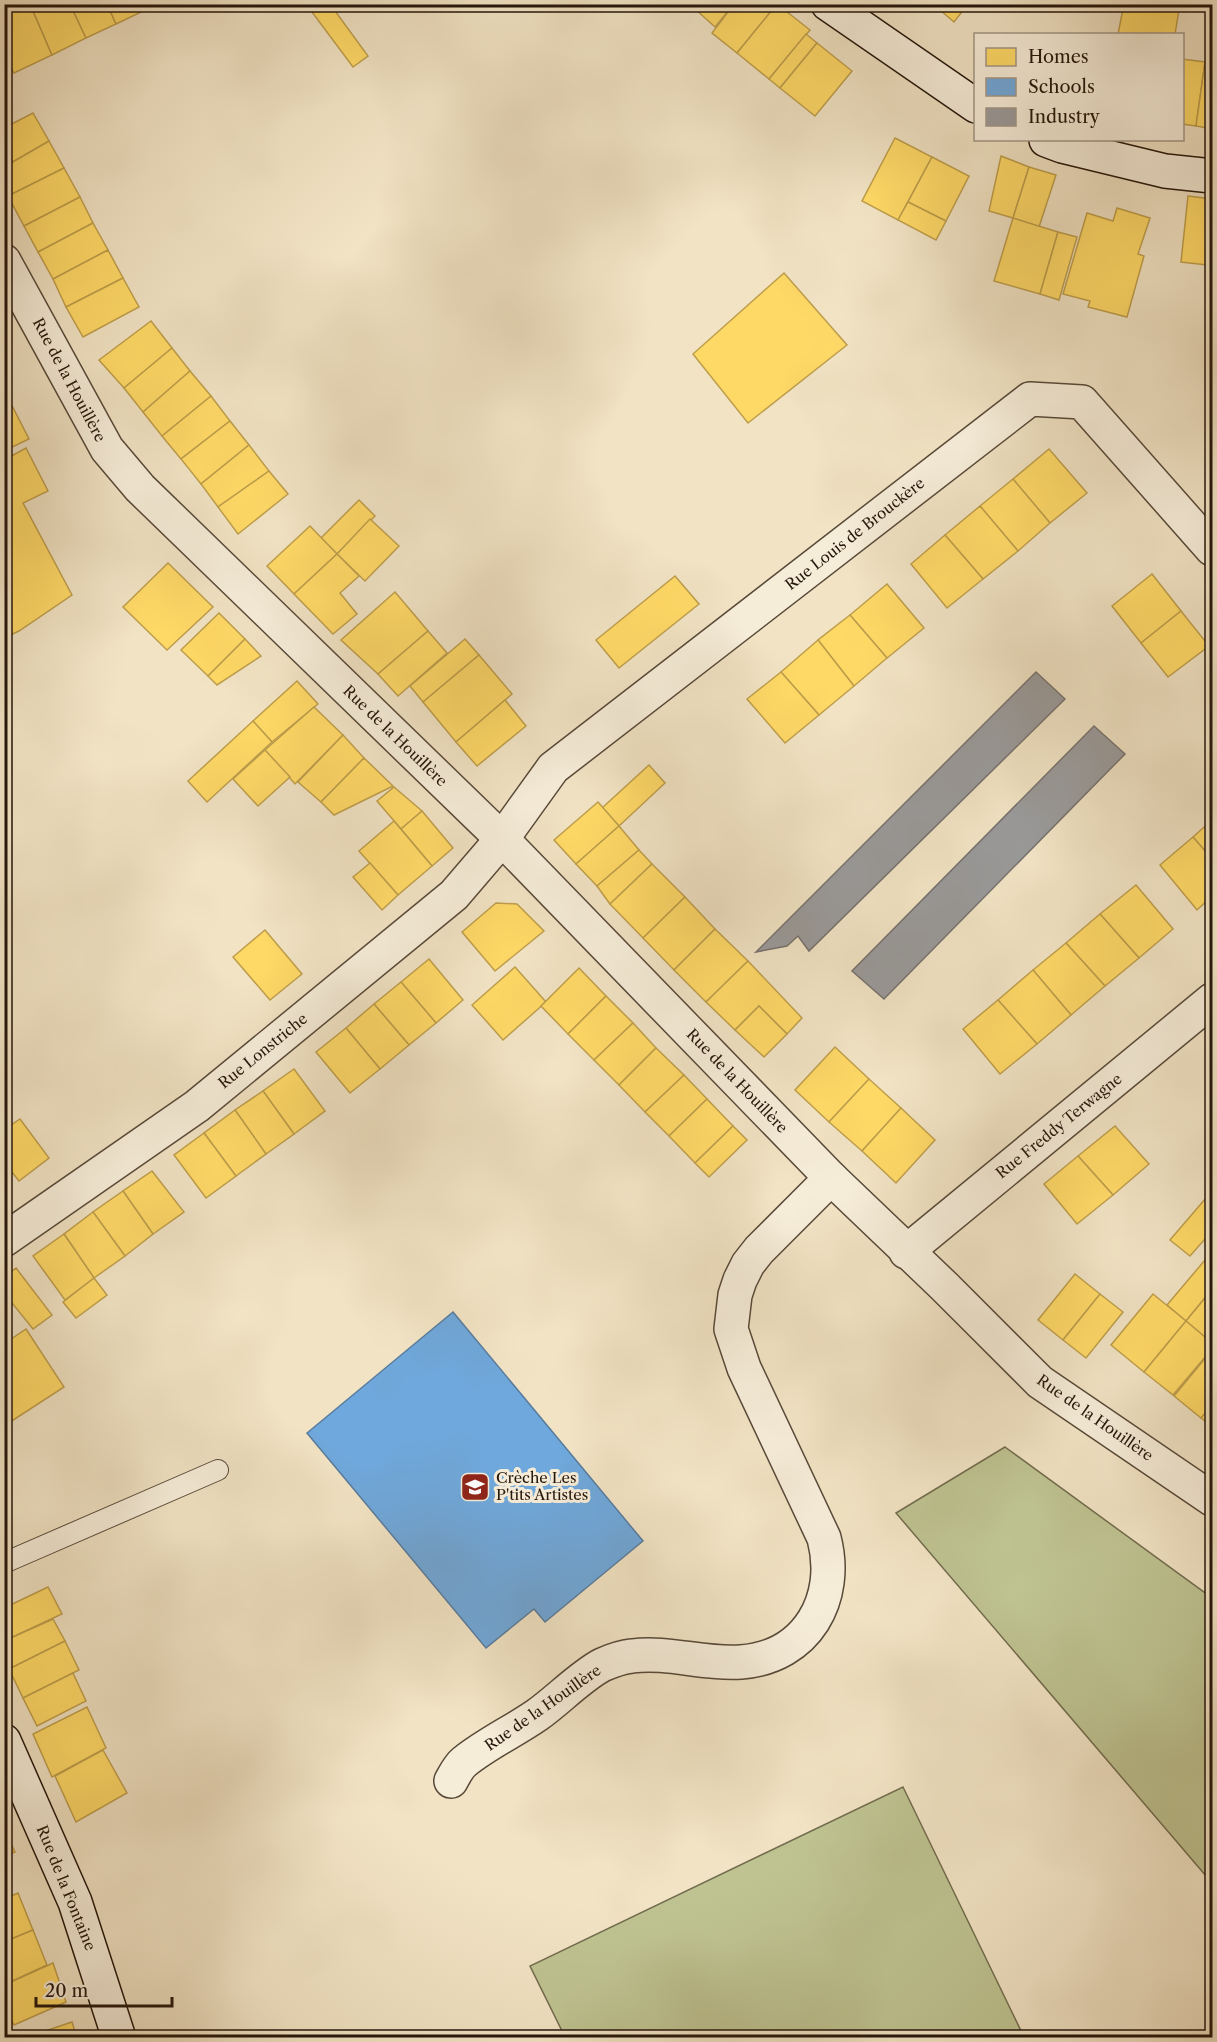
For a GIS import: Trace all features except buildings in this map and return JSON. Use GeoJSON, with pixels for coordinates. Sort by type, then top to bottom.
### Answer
{"type":"FeatureCollection","features":[{"type":"Feature","properties":{"kind":"street"},"geometry":{"type":"LineString","coordinates":[[828,4],[974,105]]}},
{"type":"Feature","properties":{"kind":"street"},"geometry":{"type":"LineString","coordinates":[[1049,141],[1165,171],[1212,176]]}},
{"type":"Feature","properties":{"kind":"street","name":"Rue de la Houillère"},"geometry":{"type":"LineString","coordinates":[[4,261],[107,450],[140,488],[502,839],[831,1178],[1040,1382],[1212,1499]]}},
{"type":"Feature","properties":{"kind":"street","name":"Rue Louis de Brouckère"},"geometry":{"type":"LineString","coordinates":[[502,839],[553,768],[1030,399],[1082,402],[1212,549]]}},
{"type":"Feature","properties":{"kind":"street","name":"Rue Lonstriche"},"geometry":{"type":"LineString","coordinates":[[4,1240],[197,1106],[454,895],[502,839]]}},
{"type":"Feature","properties":{"kind":"street","name":"Rue Freddy Terwagne"},"geometry":{"type":"LineString","coordinates":[[906,1252],[1212,1000]]}},
{"type":"Feature","properties":{"kind":"street","name":"Rue de la Houillère"},"geometry":{"type":"LineString","coordinates":[[451,1780],[464,1762],[536,1715],[601,1666],[632,1656],[654,1655],[741,1662],[779,1651],[796,1641],[811,1625],[821,1608],[826,1592],[828,1554],[824,1538],[744,1368],[731,1329],[735,1294],[748,1264],[759,1250],[831,1178]]}},
{"type":"Feature","properties":{"kind":"street","name":"Rue de la Fontaine"},"geometry":{"type":"LineString","coordinates":[[4,1741],[75,1902],[119,2037]]}},
{"type":"Feature","properties":{"kind":"lane"},"geometry":{"type":"LineString","coordinates":[[4,1563],[218,1470]]}},
{"type":"Feature","properties":{"kind":"green space"},"geometry":{"type":"Polygon","coordinates":[[[1005,1447],[1212,1598],[1212,1883],[896,1513],[1005,1447]]]}},
{"type":"Feature","properties":{"kind":"green space"},"geometry":{"type":"Polygon","coordinates":[[[903,1787],[1024,2037],[565,2037],[530,1966],[903,1787]]]}},
{"type":"Feature","properties":{"kind":"place","name":"Crèche Les P'tits Artistes"},"geometry":{"type":"Point","coordinates":[475,1487]}}]}
